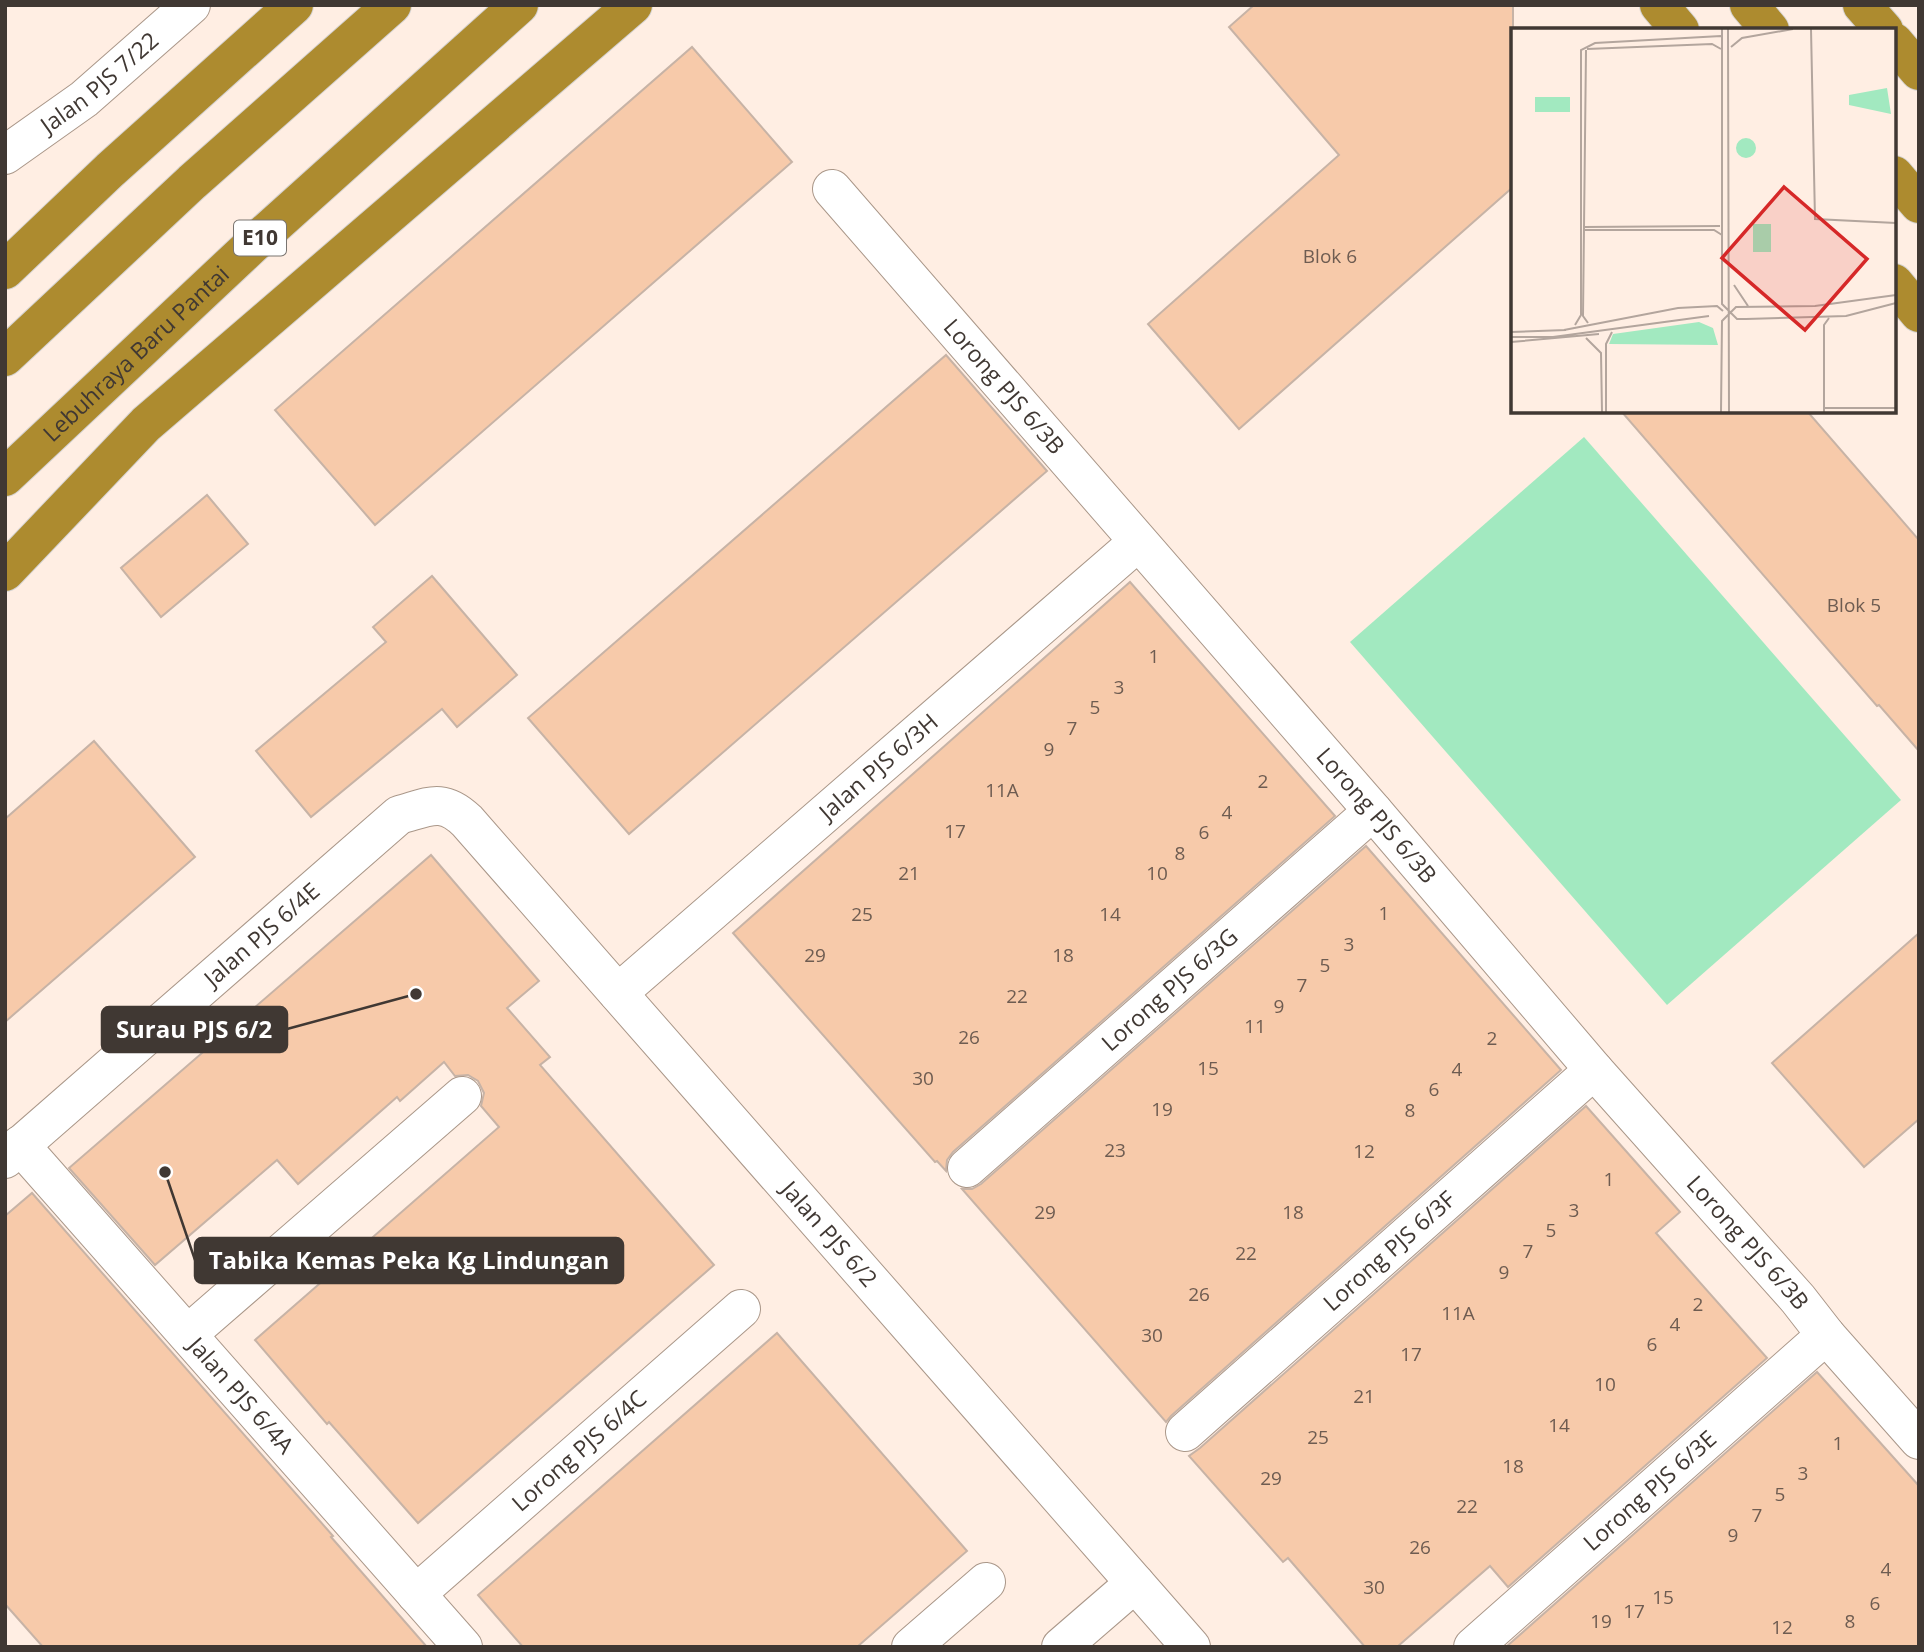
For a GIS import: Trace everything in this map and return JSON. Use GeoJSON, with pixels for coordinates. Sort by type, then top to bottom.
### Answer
{"type":"FeatureCollection","features":[{"type":"Feature","properties":{"kind":"highway"},"geometry":{"type":"LineString","coordinates":[[5,270],[110,170],[294,5]]}},
{"type":"Feature","properties":{"kind":"highway"},"geometry":{"type":"LineString","coordinates":[[5,357],[192,182],[392,5]]}},
{"type":"Feature","properties":{"kind":"highway","name":"Lebuhraya Baru Pantai"},"geometry":{"type":"LineString","coordinates":[[5,477],[252,245],[519,5]]}},
{"type":"Feature","properties":{"kind":"highway"},"geometry":{"type":"LineString","coordinates":[[5,572],[146,424],[633,5]]}},
{"type":"Feature","properties":{"kind":"highway"},"geometry":{"type":"LineString","coordinates":[[1659,5],[1679,28]]}},
{"type":"Feature","properties":{"kind":"highway"},"geometry":{"type":"LineString","coordinates":[[1749,5],[1768,28]]}},
{"type":"Feature","properties":{"kind":"highway"},"geometry":{"type":"LineString","coordinates":[[1863,5],[1882,28]]}},
{"type":"Feature","properties":{"kind":"highway"},"geometry":{"type":"LineString","coordinates":[[1896,44],[1919,71]]}},
{"type":"Feature","properties":{"kind":"highway"},"geometry":{"type":"LineString","coordinates":[[1896,177],[1919,204]]}},
{"type":"Feature","properties":{"kind":"highway"},"geometry":{"type":"LineString","coordinates":[[1896,286],[1919,313]]}},
{"type":"Feature","properties":{"kind":"street","name":"Jalan PJS 7/22"},"geometry":{"type":"LineString","coordinates":[[5,155],[84,99],[191,5]]}},
{"type":"Feature","properties":{"kind":"street","name":"Lorong PJS 6/3B"},"geometry":{"type":"LineString","coordinates":[[832,189],[1373,811],[1594,1070],[1798,1299],[1826,1335],[1919,1440]]}},
{"type":"Feature","properties":{"kind":"street","name":"Jalan PJS 6/3H"},"geometry":{"type":"LineString","coordinates":[[618,993],[1138,541]]}},
{"type":"Feature","properties":{"kind":"street","name":"Jalan PJS 6/4E"},"geometry":{"type":"LineString","coordinates":[[13,1152],[399,816],[440,804],[456,810],[467,821]]}},
{"type":"Feature","properties":{"kind":"street","name":"Lorong PJS 6/3G"},"geometry":{"type":"LineString","coordinates":[[967,1168],[1373,811]]}},
{"type":"Feature","properties":{"kind":"street","name":"Jalan PJS 6/2"},"geometry":{"type":"LineString","coordinates":[[467,821],[1191,1647]]}},
{"type":"Feature","properties":{"kind":"street","name":"Lorong PJS 6/3F"},"geometry":{"type":"LineString","coordinates":[[1185,1432],[1594,1070]]}},
{"type":"Feature","properties":{"kind":"street"},"geometry":{"type":"LineString","coordinates":[[188,1334],[461,1096]]}},
{"type":"Feature","properties":{"kind":"street","name":"Jalan PJS 6/4A"},"geometry":{"type":"LineString","coordinates":[[13,1152],[188,1334],[463,1647]]}},
{"type":"Feature","properties":{"kind":"street","name":"Lorong PJS 6/4C"},"geometry":{"type":"LineString","coordinates":[[416,1594],[741,1309]]}},
{"type":"Feature","properties":{"kind":"street","name":"Lorong PJS 6/3E"},"geometry":{"type":"LineString","coordinates":[[1473,1647],[1826,1335]]}},
{"type":"Feature","properties":{"kind":"street"},"geometry":{"type":"LineString","coordinates":[[911,1647],[986,1582]]}},
{"type":"Feature","properties":{"kind":"street"},"geometry":{"type":"LineString","coordinates":[[1061,1647],[1135,1583]]}},
{"type":"Feature","properties":{"kind":"green space"},"geometry":{"type":"Polygon","coordinates":[[[1584,437],[1901,800],[1667,1005],[1350,642],[1584,437]]]}},
{"type":"Feature","properties":{"kind":"building"},"geometry":{"type":"Polygon","coordinates":[[[1254,5],[1513,5],[1511,189],[1239,429],[1148,324],[1339,155],[1229,27],[1254,5]]]}},
{"type":"Feature","properties":{"kind":"building"},"geometry":{"type":"Polygon","coordinates":[[[692,47],[792,162],[375,525],[275,410],[692,47]]]}},
{"type":"Feature","properties":{"kind":"building"},"geometry":{"type":"Polygon","coordinates":[[[946,355],[1047,471],[629,834],[528,718],[946,355]]]}},
{"type":"Feature","properties":{"kind":"building"},"geometry":{"type":"Polygon","coordinates":[[[1623,413],[1809,413],[1919,540],[1919,751],[1879,705],[1877,706],[1623,413]]]}},
{"type":"Feature","properties":{"kind":"building"},"geometry":{"type":"Polygon","coordinates":[[[207,495],[248,544],[161,617],[121,568],[207,495]]]}},
{"type":"Feature","properties":{"kind":"building"},"geometry":{"type":"Polygon","coordinates":[[[432,576],[517,675],[457,727],[442,709],[311,817],[256,751],[386,642],[373,627],[432,576]]]}},
{"type":"Feature","properties":{"kind":"building"},"geometry":{"type":"Polygon","coordinates":[[[1130,582],[1335,816],[953,1152],[947,1160],[946,1171],[935,1162],[733,933],[1130,582]]]}},
{"type":"Feature","properties":{"kind":"building"},"geometry":{"type":"Polygon","coordinates":[[[94,741],[195,857],[5,1022],[5,819],[94,741]]]}},
{"type":"Feature","properties":{"kind":"building"},"geometry":{"type":"Polygon","coordinates":[[[1366,846],[1561,1070],[1166,1422],[962,1189],[972,1189],[981,1184],[1366,846]]]}},
{"type":"Feature","properties":{"kind":"building"},"geometry":{"type":"Polygon","coordinates":[[[431,855],[539,981],[507,1008],[550,1057],[540,1065],[714,1265],[418,1523],[329,1422],[327,1424],[255,1340],[499,1127],[481,1106],[484,1093],[478,1081],[468,1075],[455,1076],[444,1062],[400,1101],[397,1097],[298,1184],[277,1160],[155,1265],[69,1168],[431,855]]]}},
{"type":"Feature","properties":{"kind":"building"},"geometry":{"type":"Polygon","coordinates":[[[1919,933],[1919,1119],[1864,1167],[1772,1063],[1919,933]]]}},
{"type":"Feature","properties":{"kind":"building"},"geometry":{"type":"Polygon","coordinates":[[[1586,1106],[1680,1212],[1656,1233],[1767,1358],[1508,1587],[1490,1566],[1397,1647],[1365,1647],[1288,1558],[1283,1562],[1189,1456],[1586,1106]]]}},
{"type":"Feature","properties":{"kind":"building"},"geometry":{"type":"Polygon","coordinates":[[[32,1193],[427,1647],[43,1647],[5,1604],[5,1216],[32,1193]]]}},
{"type":"Feature","properties":{"kind":"building"},"geometry":{"type":"Polygon","coordinates":[[[777,1333],[967,1551],[857,1647],[523,1647],[478,1595],[777,1333]]]}},
{"type":"Feature","properties":{"kind":"building"},"geometry":{"type":"Polygon","coordinates":[[[1817,1372],[1919,1486],[1919,1647],[1506,1647],[1817,1372]]]}},
{"type":"Feature","properties":{"kind":"place","name":"Surau PJS 6/2"},"geometry":{"type":"Point","coordinates":[416,994]}},
{"type":"Feature","properties":{"kind":"place","name":"Tabika Kemas Peka Kg Lindungan"},"geometry":{"type":"Point","coordinates":[165,1172]}}]}
